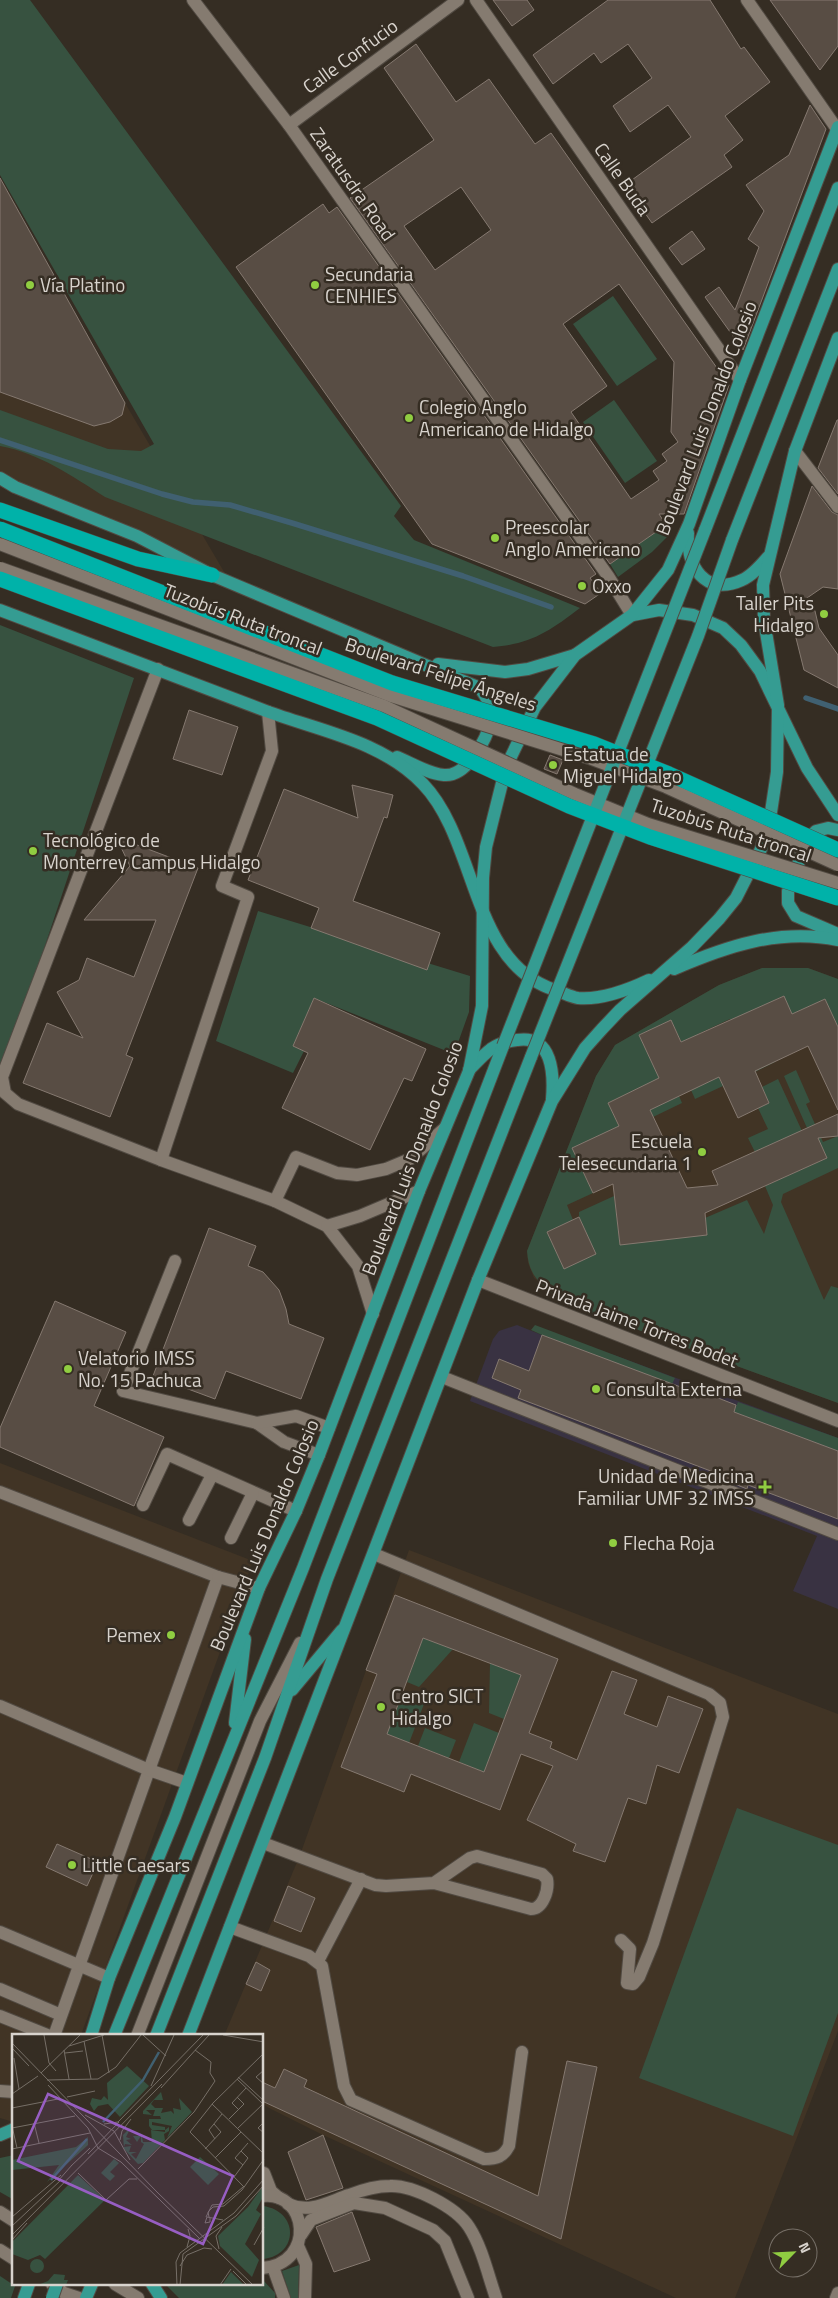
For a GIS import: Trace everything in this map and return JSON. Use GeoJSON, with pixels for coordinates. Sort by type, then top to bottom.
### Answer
{"type":"FeatureCollection","features":[{"type":"Feature","properties":{"kind":"highway"},"geometry":{"type":"LineString","coordinates":[[0,510],[138,559],[212,576]]}},
{"type":"Feature","properties":{"kind":"highway","name":"Boulevard Felipe Ángeles"},"geometry":{"type":"LineString","coordinates":[[0,530],[392,683],[594,744],[669,774],[838,850]]}},
{"type":"Feature","properties":{"kind":"highway"},"geometry":{"type":"LineString","coordinates":[[0,579],[377,718],[569,806],[650,837],[838,898]]}},
{"type":"Feature","properties":{"kind":"main road","name":"Boulevard Luis Donaldo Colosio"},"geometry":{"type":"LineString","coordinates":[[92,2034],[109,1978],[186,1783],[259,1588],[296,1511],[319,1455],[419,1191],[469,1071],[482,1006],[482,908],[486,847],[506,767],[535,707],[576,655],[632,615],[668,570],[689,524],[740,380],[838,128]]}},
{"type":"Feature","properties":{"kind":"main road","name":"Boulevard Luis Donaldo Colosio"},"geometry":{"type":"LineString","coordinates":[[115,2034],[303,1568],[514,1018],[838,188]]}},
{"type":"Feature","properties":{"kind":"main road"},"geometry":{"type":"LineString","coordinates":[[157,2034],[265,1758],[327,1579],[698,636],[732,540],[838,269]]}},
{"type":"Feature","properties":{"kind":"main road"},"geometry":{"type":"LineString","coordinates":[[189,2034],[349,1621],[478,1280],[552,1101],[585,1048],[620,1010],[692,947],[736,898],[761,848],[771,812],[777,772],[778,705],[764,614],[763,585],[795,451],[838,338]]}},
{"type":"Feature","properties":{"kind":"main road"},"geometry":{"type":"LineString","coordinates":[[0,478],[15,487],[137,536],[212,576],[423,662],[480,688],[489,702],[491,720],[474,759],[462,771],[445,776],[379,750],[268,712],[0,610]]}},
{"type":"Feature","properties":{"kind":"main road"},"geometry":{"type":"LineString","coordinates":[[689,524],[687,549],[695,570],[711,584],[727,585],[743,580],[770,555]]}},
{"type":"Feature","properties":{"kind":"main road"},"geometry":{"type":"LineString","coordinates":[[632,615],[659,610],[680,612],[723,628],[741,645],[755,664],[778,705],[808,768],[838,815]]}},
{"type":"Feature","properties":{"kind":"main road"},"geometry":{"type":"LineString","coordinates":[[423,662],[505,672],[528,669],[576,655]]}},
{"type":"Feature","properties":{"kind":"main road"},"geometry":{"type":"LineString","coordinates":[[379,750],[423,784],[434,797],[448,821],[482,908],[503,951],[522,973],[544,986],[578,998],[608,995],[634,986],[697,958],[768,937],[798,935],[838,940]]}},
{"type":"Feature","properties":{"kind":"main road"},"geometry":{"type":"LineString","coordinates":[[838,830],[828,828],[816,831],[807,840],[788,891],[788,903],[796,916],[838,934]]}},
{"type":"Feature","properties":{"kind":"main road"},"geometry":{"type":"LineString","coordinates":[[469,1071],[493,1047],[523,1039],[531,1041],[543,1049],[552,1065],[554,1078],[552,1101]]}},
{"type":"Feature","properties":{"kind":"main road"},"geometry":{"type":"LineString","coordinates":[[233,1743],[248,1617]]}},
{"type":"Feature","properties":{"kind":"main road"},"geometry":{"type":"LineString","coordinates":[[286,1697],[349,1621]]}},
{"type":"Feature","properties":{"kind":"main road"},"geometry":{"type":"LineString","coordinates":[[0,2135],[12,2130]]}},
{"type":"Feature","properties":{"kind":"main road"},"geometry":{"type":"LineString","coordinates":[[23,2298],[27,2286]]}},
{"type":"Feature","properties":{"kind":"main road"},"geometry":{"type":"LineString","coordinates":[[86,2298],[91,2286]]}},
{"type":"Feature","properties":{"kind":"main road"},"geometry":{"type":"LineString","coordinates":[[153,2286],[161,2298]]}},
{"type":"Feature","properties":{"kind":"main road"},"geometry":{"type":"LineString","coordinates":[[52,2298],[63,2290]]}},
{"type":"Feature","properties":{"kind":"street","name":"Zaratusdra Road"},"geometry":{"type":"LineString","coordinates":[[193,0],[289,125],[608,576],[632,615]]}},
{"type":"Feature","properties":{"kind":"street","name":"Calle Confucio"},"geometry":{"type":"LineString","coordinates":[[289,125],[458,0]]}},
{"type":"Feature","properties":{"kind":"street","name":"Calle Buda"},"geometry":{"type":"LineString","coordinates":[[476,0],[740,380]]}},
{"type":"Feature","properties":{"kind":"street"},"geometry":{"type":"LineString","coordinates":[[747,0],[838,128]]}},
{"type":"Feature","properties":{"kind":"street"},"geometry":{"type":"LineString","coordinates":[[795,451],[838,507]]}},
{"type":"Feature","properties":{"kind":"street","name":"Tuzobús Ruta troncal"},"geometry":{"type":"LineString","coordinates":[[0,544],[391,696],[589,758],[666,787],[838,865]]}},
{"type":"Feature","properties":{"kind":"street","name":"Tuzobús Ruta troncal"},"geometry":{"type":"LineString","coordinates":[[0,568],[384,706],[575,794],[648,824],[838,883]]}},
{"type":"Feature","properties":{"kind":"street"},"geometry":{"type":"LineString","coordinates":[[158,669],[2,1077],[5,1093],[18,1104],[161,1160],[275,1200],[327,1226],[358,1266],[372,1314]]}},
{"type":"Feature","properties":{"kind":"street"},"geometry":{"type":"LineString","coordinates":[[161,1160],[248,897],[222,886],[272,751],[268,712]]}},
{"type":"Feature","properties":{"kind":"street"},"geometry":{"type":"LineString","coordinates":[[275,1200],[296,1156],[337,1173],[357,1174],[386,1169],[410,1159],[445,1128]]}},
{"type":"Feature","properties":{"kind":"street"},"geometry":{"type":"LineString","coordinates":[[327,1226],[360,1216],[419,1191]]}},
{"type":"Feature","properties":{"kind":"street"},"geometry":{"type":"LineString","coordinates":[[175,1261],[123,1391],[257,1423],[284,1442],[319,1455]]}},
{"type":"Feature","properties":{"kind":"street","name":"Privada Jaime Torres Bodet"},"geometry":{"type":"LineString","coordinates":[[478,1280],[838,1421]]}},
{"type":"Feature","properties":{"kind":"street"},"geometry":{"type":"LineString","coordinates":[[442,1377],[838,1534]]}},
{"type":"Feature","properties":{"kind":"street"},"geometry":{"type":"LineString","coordinates":[[257,1423],[296,1416],[329,1428]]}},
{"type":"Feature","properties":{"kind":"street"},"geometry":{"type":"LineString","coordinates":[[143,1505],[167,1454],[296,1511]]}},
{"type":"Feature","properties":{"kind":"street"},"geometry":{"type":"LineString","coordinates":[[189,1520],[212,1475]]}},
{"type":"Feature","properties":{"kind":"street"},"geometry":{"type":"LineString","coordinates":[[0,1492],[218,1577],[259,1588]]}},
{"type":"Feature","properties":{"kind":"street"},"geometry":{"type":"LineString","coordinates":[[231,1538],[253,1493]]}},
{"type":"Feature","properties":{"kind":"street"},"geometry":{"type":"LineString","coordinates":[[374,1554],[709,1694],[720,1703],[723,1717],[653,1944],[640,1977],[632,1984],[627,1983],[630,1949],[621,1940]]}},
{"type":"Feature","properties":{"kind":"street"},"geometry":{"type":"LineString","coordinates":[[55,2034],[218,1577]]}},
{"type":"Feature","properties":{"kind":"street"},"geometry":{"type":"LineString","coordinates":[[138,2034],[260,1721],[314,1618]]}},
{"type":"Feature","properties":{"kind":"street"},"geometry":{"type":"LineString","coordinates":[[0,1706],[149,1770],[186,1783]]}},
{"type":"Feature","properties":{"kind":"street"},"geometry":{"type":"LineString","coordinates":[[263,1843],[361,1879],[386,1886],[434,1883],[531,1910],[542,1905],[548,1884],[547,1879],[542,1874],[477,1856],[470,1858],[434,1883]]}},
{"type":"Feature","properties":{"kind":"street"},"geometry":{"type":"LineString","coordinates":[[318,1961],[361,1879]]}},
{"type":"Feature","properties":{"kind":"street"},"geometry":{"type":"LineString","coordinates":[[230,1927],[318,1961],[324,1973],[344,2086],[351,2100],[484,2159],[494,2159],[504,2155],[509,2146],[522,2052]]}},
{"type":"Feature","properties":{"kind":"street"},"geometry":{"type":"LineString","coordinates":[[0,1932],[109,1978]]}},
{"type":"Feature","properties":{"kind":"street"},"geometry":{"type":"LineString","coordinates":[[0,1989],[61,2016]]}},
{"type":"Feature","properties":{"kind":"street"},"geometry":{"type":"LineString","coordinates":[[0,2016],[45,2034]]}},
{"type":"Feature","properties":{"kind":"street"},"geometry":{"type":"LineString","coordinates":[[264,2174],[271,2191],[296,2213],[306,2264],[305,2298]]}},
{"type":"Feature","properties":{"kind":"street"},"geometry":{"type":"LineString","coordinates":[[264,2196],[283,2201],[306,2210],[365,2190],[401,2186],[444,2204],[457,2214],[469,2228],[496,2298]]}},
{"type":"Feature","properties":{"kind":"street"},"geometry":{"type":"LineString","coordinates":[[284,2298],[268,2268],[284,2263],[311,2220],[354,2203],[385,2208],[433,2230],[445,2240],[468,2298]]}},
{"type":"Feature","properties":{"kind":"street"},"geometry":{"type":"LineString","coordinates":[[0,2212],[12,2220]]}},
{"type":"Feature","properties":{"kind":"street"},"geometry":{"type":"LineString","coordinates":[[0,2250],[12,2258]]}},
{"type":"Feature","properties":{"kind":"street"},"geometry":{"type":"LineString","coordinates":[[118,2286],[138,2298]]}},
{"type":"Feature","properties":{"kind":"street"},"geometry":{"type":"LineString","coordinates":[[63,2290],[79,2298]]}},
{"type":"Feature","properties":{"kind":"street"},"geometry":{"type":"LineString","coordinates":[[836,2298],[838,2293]]}},
{"type":"Feature","properties":{"kind":"shaded area"},"geometry":{"type":"Polygon","coordinates":[[[0,178],[125,403],[230,582],[0,478],[0,178]]]}},
{"type":"Feature","properties":{"kind":"shaded area","name":"Escuela Telesecundaria 1"},"geometry":{"type":"Polygon","coordinates":[[[762,968],[808,968],[838,979],[838,1403],[562,1302],[534,1278],[528,1263],[527,1251],[596,1076],[615,1045],[719,985],[762,968]]]}},
{"type":"Feature","properties":{"kind":"shaded area","name":"Unidad de Medicina Familiar UMF 32 IMSS"},"geometry":{"type":"Polygon","coordinates":[[[517,1325],[542,1335],[614,1355],[838,1438],[838,1609],[793,1591],[817,1536],[470,1401],[493,1339],[499,1331],[517,1325]]]}},
{"type":"Feature","properties":{"kind":"shaded area"},"geometry":{"type":"Polygon","coordinates":[[[0,1463],[253,1561],[81,2034],[12,2034],[12,2120],[0,2118],[0,1463]]]}},
{"type":"Feature","properties":{"kind":"shaded area","name":"Centro SICT Hidalgo"},"geometry":{"type":"Polygon","coordinates":[[[409,1550],[838,1714],[838,2031],[735,2298],[676,2298],[323,2135],[264,2105],[264,2034],[225,2034],[300,1855],[409,1550]]]}},
{"type":"Feature","properties":{"kind":"green space"},"geometry":{"type":"Polygon","coordinates":[[[0,0],[30,0],[401,506],[394,516],[414,540],[580,608],[540,635],[518,643],[493,647],[105,497],[68,473],[42,460],[14,449],[0,446],[0,410],[108,449],[141,451],[154,444],[0,175],[0,0]]]}},
{"type":"Feature","properties":{"kind":"green space"},"geometry":{"type":"Polygon","coordinates":[[[613,296],[657,359],[617,386],[573,324],[613,296]]]}},
{"type":"Feature","properties":{"kind":"green space"},"geometry":{"type":"Polygon","coordinates":[[[614,400],[657,461],[625,483],[583,422],[614,400]]]}},
{"type":"Feature","properties":{"kind":"green space"},"geometry":{"type":"Polygon","coordinates":[[[666,525],[671,533],[652,552],[618,577],[610,564],[666,525]]]}},
{"type":"Feature","properties":{"kind":"green space","name":"Tecnológico de Monterrey Campus Hidalgo"},"geometry":{"type":"Polygon","coordinates":[[[0,625],[134,678],[2,1075],[0,1075],[0,625]]]}},
{"type":"Feature","properties":{"kind":"green space"},"geometry":{"type":"Polygon","coordinates":[[[258,911],[470,976],[469,1012],[454,1054],[314,998],[293,1046],[304,1051],[293,1073],[216,1041],[258,911]]]}},
{"type":"Feature","properties":{"kind":"green space"},"geometry":{"type":"Polygon","coordinates":[[[762,968],[808,968],[838,979],[838,1027],[825,999],[792,1014],[783,996],[752,1011],[775,1062],[755,1072],[730,1019],[698,1034],[723,1086],[695,1099],[691,1090],[702,1085],[671,1020],[639,1035],[670,1100],[679,1096],[682,1103],[653,1117],[639,1088],[608,1103],[647,1187],[572,1148],[593,1193],[567,1205],[573,1220],[547,1232],[564,1268],[595,1254],[579,1217],[579,1212],[614,1196],[620,1244],[707,1235],[705,1218],[747,1200],[764,1234],[773,1205],[765,1186],[827,1158],[812,1126],[807,1128],[784,1076],[796,1070],[810,1102],[806,1104],[823,1142],[838,1136],[838,1168],[783,1194],[781,1202],[824,1300],[831,1286],[838,1288],[838,1403],[562,1302],[538,1281],[528,1261],[527,1251],[596,1076],[615,1045],[719,985],[762,968]]]}},
{"type":"Feature","properties":{"kind":"green space"},"geometry":{"type":"Polygon","coordinates":[[[778,1079],[802,1131],[755,1152],[748,1138],[768,1129],[758,1108],[769,1103],[762,1087],[778,1079]]]}},
{"type":"Feature","properties":{"kind":"green space"},"geometry":{"type":"Polygon","coordinates":[[[535,1325],[675,1378],[672,1384],[542,1335],[531,1330],[535,1325]]]}},
{"type":"Feature","properties":{"kind":"green space"},"geometry":{"type":"Polygon","coordinates":[[[738,1402],[838,1438],[838,1451],[734,1412],[738,1402]]]}},
{"type":"Feature","properties":{"kind":"green space"},"geometry":{"type":"Polygon","coordinates":[[[423,1638],[453,1649],[419,1687],[407,1682],[423,1638]]]}},
{"type":"Feature","properties":{"kind":"green space"},"geometry":{"type":"Polygon","coordinates":[[[490,1663],[521,1675],[504,1719],[489,1713],[490,1663]]]}},
{"type":"Feature","properties":{"kind":"green space"},"geometry":{"type":"Polygon","coordinates":[[[402,1695],[424,1704],[409,1743],[387,1734],[402,1695]]]}},
{"type":"Feature","properties":{"kind":"green space"},"geometry":{"type":"Polygon","coordinates":[[[474,1723],[499,1733],[484,1772],[459,1762],[474,1723]]]}},
{"type":"Feature","properties":{"kind":"green space"},"geometry":{"type":"Polygon","coordinates":[[[425,1728],[456,1740],[449,1758],[418,1746],[425,1728]]]}},
{"type":"Feature","properties":{"kind":"green space"},"geometry":{"type":"Polygon","coordinates":[[[737,1808],[838,1845],[838,2013],[793,2136],[639,2078],[737,1808]]]}},
{"type":"Feature","properties":{"kind":"green space"},"geometry":{"type":"Polygon","coordinates":[[[12,2155],[12,2199],[0,2192],[0,2158],[12,2155]]]}},
{"type":"Feature","properties":{"kind":"green space"},"geometry":{"type":"Polygon","coordinates":[[[264,2206],[275,2210],[283,2216],[288,2224],[290,2233],[288,2242],[283,2250],[275,2256],[264,2259],[264,2206]]]}},
{"type":"Feature","properties":{"kind":"green space"},"geometry":{"type":"Polygon","coordinates":[[[299,2265],[298,2298],[291,2298],[282,2271],[299,2265]]]}},
{"type":"Feature","properties":{"kind":"green space"},"geometry":{"type":"Polygon","coordinates":[[[0,2276],[12,2284],[12,2286],[15,2286],[11,2298],[0,2298],[0,2276]]]}},
{"type":"Feature","properties":{"kind":"green space"},"geometry":{"type":"Polygon","coordinates":[[[264,2281],[275,2293],[275,2298],[179,2298],[167,2286],[264,2286],[264,2281]]]}},
{"type":"Feature","properties":{"kind":"building"},"geometry":{"type":"Polygon","coordinates":[[[493,0],[527,0],[534,10],[512,26],[493,0]]]}},
{"type":"Feature","properties":{"kind":"building"},"geometry":{"type":"Polygon","coordinates":[[[608,0],[710,0],[741,49],[744,47],[770,82],[725,116],[743,140],[724,155],[732,167],[652,223],[625,185],[691,137],[668,105],[630,132],[613,106],[652,78],[628,44],[601,63],[594,53],[553,84],[533,55],[608,0]]]}},
{"type":"Feature","properties":{"kind":"building"},"geometry":{"type":"Polygon","coordinates":[[[770,0],[838,0],[838,46],[820,70],[770,0]]]}},
{"type":"Feature","properties":{"kind":"building"},"geometry":{"type":"Polygon","coordinates":[[[416,44],[456,102],[489,79],[535,144],[551,133],[729,385],[684,514],[659,514],[666,525],[610,564],[350,198],[434,140],[384,68],[416,44]],[[461,187],[404,226],[435,270],[491,230],[461,187]],[[619,284],[563,324],[607,386],[571,412],[631,499],[659,480],[653,471],[667,461],[662,454],[678,442],[671,432],[674,362],[619,284]]]}},
{"type":"Feature","properties":{"kind":"building"},"geometry":{"type":"Polygon","coordinates":[[[810,105],[826,129],[743,350],[705,297],[719,287],[735,310],[759,247],[748,239],[764,211],[746,185],[789,155],[810,105]]]}},
{"type":"Feature","properties":{"kind":"building","name":"Vía Platino"},"geometry":{"type":"Polygon","coordinates":[[[0,178],[125,403],[122,415],[110,422],[94,426],[0,392],[0,178]]]}},
{"type":"Feature","properties":{"kind":"building"},"geometry":{"type":"Polygon","coordinates":[[[323,204],[329,213],[337,207],[596,574],[590,578],[601,593],[585,604],[432,544],[236,267],[323,204]]]}},
{"type":"Feature","properties":{"kind":"building"},"geometry":{"type":"Polygon","coordinates":[[[692,231],[705,249],[682,265],[669,248],[692,231]]]}},
{"type":"Feature","properties":{"kind":"building"},"geometry":{"type":"Polygon","coordinates":[[[838,420],[838,494],[818,468],[838,420]]]}},
{"type":"Feature","properties":{"kind":"building"},"geometry":{"type":"Polygon","coordinates":[[[812,486],[832,512],[838,515],[838,589],[823,587],[807,598],[815,611],[819,628],[838,655],[838,688],[804,670],[780,574],[812,486]]]}},
{"type":"Feature","properties":{"kind":"building"},"geometry":{"type":"Polygon","coordinates":[[[189,710],[238,727],[222,775],[173,759],[189,710]]]}},
{"type":"Feature","properties":{"kind":"building"},"geometry":{"type":"Polygon","coordinates":[[[550,755],[563,760],[557,774],[544,769],[550,755]]]}},
{"type":"Feature","properties":{"kind":"building"},"geometry":{"type":"Polygon","coordinates":[[[352,785],[393,795],[387,818],[384,817],[353,901],[440,933],[427,970],[311,928],[319,908],[248,880],[284,789],[358,818],[352,785]]]}},
{"type":"Feature","properties":{"kind":"building"},"geometry":{"type":"Polygon","coordinates":[[[116,837],[198,868],[126,1055],[133,1058],[110,1117],[23,1083],[47,1023],[83,1038],[57,992],[79,980],[87,958],[134,977],[156,920],[84,920],[130,866],[116,837]]]}},
{"type":"Feature","properties":{"kind":"building"},"geometry":{"type":"Polygon","coordinates":[[[784,996],[792,1014],[825,999],[838,1027],[838,1110],[808,1046],[755,1071],[769,1103],[738,1118],[719,1077],[650,1110],[687,1188],[718,1185],[712,1171],[838,1114],[838,1136],[818,1138],[827,1158],[705,1213],[707,1235],[620,1245],[613,1184],[593,1193],[572,1148],[619,1126],[608,1103],[659,1078],[639,1035],[671,1020],[681,1042],[784,996]]]}},
{"type":"Feature","properties":{"kind":"building"},"geometry":{"type":"Polygon","coordinates":[[[314,998],[426,1049],[412,1081],[404,1078],[370,1150],[282,1108],[308,1053],[293,1046],[314,998]]]}},
{"type":"Feature","properties":{"kind":"building"},"geometry":{"type":"Polygon","coordinates":[[[579,1217],[596,1254],[564,1269],[547,1232],[579,1217]]]}},
{"type":"Feature","properties":{"kind":"building"},"geometry":{"type":"Polygon","coordinates":[[[209,1228],[256,1246],[248,1266],[263,1272],[279,1290],[289,1324],[324,1338],[301,1399],[226,1371],[215,1399],[153,1376],[209,1228]]]}},
{"type":"Feature","properties":{"kind":"building","name":"Velatorio IMSS No. 15 Pachuca"},"geometry":{"type":"Polygon","coordinates":[[[55,1301],[126,1332],[94,1406],[164,1437],[134,1506],[0,1447],[0,1428],[55,1301]]]}},
{"type":"Feature","properties":{"kind":"building","name":"Unidad de Medicina Familiar UMF 32 IMSS"},"geometry":{"type":"Polygon","coordinates":[[[542,1335],[694,1392],[695,1389],[736,1405],[734,1412],[838,1451],[838,1519],[748,1485],[747,1489],[715,1476],[716,1473],[518,1398],[521,1390],[492,1378],[499,1359],[529,1371],[542,1335]]]}},
{"type":"Feature","properties":{"kind":"building"},"geometry":{"type":"Polygon","coordinates":[[[395,1595],[558,1659],[529,1733],[552,1742],[550,1748],[577,1760],[612,1671],[637,1680],[624,1714],[657,1727],[668,1696],[703,1709],[679,1773],[657,1765],[646,1804],[628,1798],[605,1862],[573,1851],[576,1844],[527,1820],[553,1766],[521,1754],[500,1810],[411,1774],[404,1792],[341,1767],[377,1674],[366,1670],[395,1595]],[[423,1638],[387,1734],[484,1772],[521,1675],[423,1638]]]}},
{"type":"Feature","properties":{"kind":"building","name":"Little Caesars"},"geometry":{"type":"Polygon","coordinates":[[[57,1844],[98,1862],[87,1886],[46,1867],[57,1844]]]}},
{"type":"Feature","properties":{"kind":"building"},"geometry":{"type":"Polygon","coordinates":[[[288,1886],[315,1898],[301,1932],[274,1921],[288,1886]]]}},
{"type":"Feature","properties":{"kind":"building"},"geometry":{"type":"Polygon","coordinates":[[[256,1962],[270,1970],[261,1991],[246,1984],[256,1962]]]}},
{"type":"Feature","properties":{"kind":"building"},"geometry":{"type":"Polygon","coordinates":[[[567,2061],[597,2067],[561,2239],[264,2102],[264,2083],[275,2088],[284,2069],[307,2080],[304,2087],[538,2196],[567,2061]]]}},
{"type":"Feature","properties":{"kind":"building"},"geometry":{"type":"Polygon","coordinates":[[[323,2135],[343,2188],[306,2200],[288,2152],[323,2135]]]}},
{"type":"Feature","properties":{"kind":"building"},"geometry":{"type":"Polygon","coordinates":[[[352,2212],[370,2260],[334,2272],[316,2227],[352,2212]]]}},
{"type":"Feature","properties":{"kind":"waterway"},"geometry":{"type":"LineString","coordinates":[[0,440],[162,494],[193,502],[230,505],[292,523],[463,576],[551,607]]}},
{"type":"Feature","properties":{"kind":"waterway"},"geometry":{"type":"LineString","coordinates":[[806,698],[838,709]]}},
{"type":"Feature","properties":{"kind":"place","name":"Vía Platino"},"geometry":{"type":"Point","coordinates":[30,285]}},
{"type":"Feature","properties":{"kind":"place","name":"Secundaria CENHIES"},"geometry":{"type":"Point","coordinates":[315,285]}},
{"type":"Feature","properties":{"kind":"place","name":"Colegio Anglo Americano de Hidalgo"},"geometry":{"type":"Point","coordinates":[409,418]}},
{"type":"Feature","properties":{"kind":"place","name":"Preescolar Anglo Americano"},"geometry":{"type":"Point","coordinates":[495,538]}},
{"type":"Feature","properties":{"kind":"place","name":"Oxxo"},"geometry":{"type":"Point","coordinates":[582,586]}},
{"type":"Feature","properties":{"kind":"place","name":"Taller Pits Hidalgo"},"geometry":{"type":"Point","coordinates":[824,614]}},
{"type":"Feature","properties":{"kind":"place","name":"Estatua de Miguel Hidalgo"},"geometry":{"type":"Point","coordinates":[553,765]}},
{"type":"Feature","properties":{"kind":"place","name":"Tecnológico de Monterrey Campus Hidalgo"},"geometry":{"type":"Point","coordinates":[33,851]}},
{"type":"Feature","properties":{"kind":"place","name":"Escuela Telesecundaria 1"},"geometry":{"type":"Point","coordinates":[702,1152]}},
{"type":"Feature","properties":{"kind":"place","name":"Velatorio IMSS No. 15 Pachuca"},"geometry":{"type":"Point","coordinates":[68,1369]}},
{"type":"Feature","properties":{"kind":"place","name":"Consulta Externa"},"geometry":{"type":"Point","coordinates":[596,1389]}},
{"type":"Feature","properties":{"kind":"place","name":"Unidad de Medicina Familiar UMF 32 IMSS"},"geometry":{"type":"Point","coordinates":[765,1487]}},
{"type":"Feature","properties":{"kind":"place","name":"Flecha Roja"},"geometry":{"type":"Point","coordinates":[613,1543]}},
{"type":"Feature","properties":{"kind":"place","name":"Pemex"},"geometry":{"type":"Point","coordinates":[171,1635]}},
{"type":"Feature","properties":{"kind":"place","name":"Centro SICT Hidalgo"},"geometry":{"type":"Point","coordinates":[381,1707]}},
{"type":"Feature","properties":{"kind":"place","name":"Little Caesars"},"geometry":{"type":"Point","coordinates":[72,1865]}}]}
